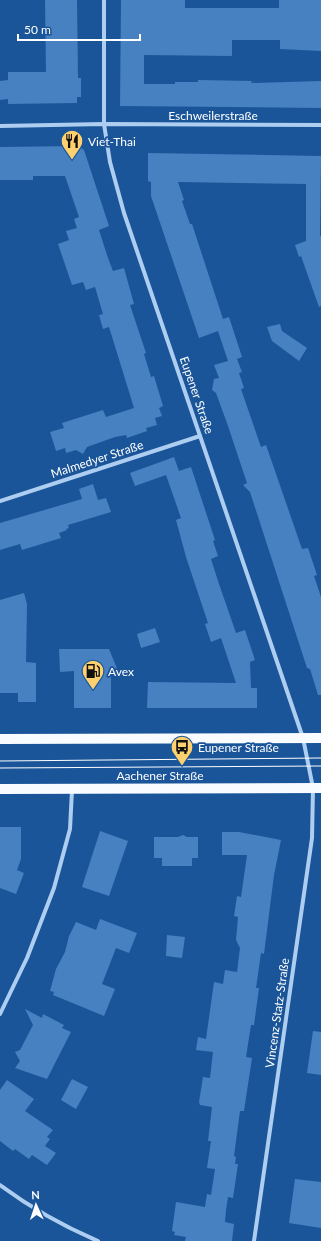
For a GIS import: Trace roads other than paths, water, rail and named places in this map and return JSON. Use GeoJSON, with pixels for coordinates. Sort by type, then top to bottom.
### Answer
{"type":"FeatureCollection","features":[{"type":"Feature","properties":{"kind":"main road"},"geometry":{"type":"LineString","coordinates":[[0,739],[321,738]]}},
{"type":"Feature","properties":{"kind":"main road","name":"Aachener Straße"},"geometry":{"type":"LineString","coordinates":[[0,789],[317,788]]}},
{"type":"Feature","properties":{"kind":"street","name":"Eupener Straße"},"geometry":{"type":"LineString","coordinates":[[104,0],[104,124],[110,162],[124,213],[303,738],[317,788]]}},
{"type":"Feature","properties":{"kind":"street","name":"Eschweilerstraße"},"geometry":{"type":"LineString","coordinates":[[0,126],[104,124],[321,125]]}},
{"type":"Feature","properties":{"kind":"street","name":"Malmedyer Straße"},"geometry":{"type":"LineString","coordinates":[[0,501],[200,436]]}},
{"type":"Feature","properties":{"kind":"street"},"geometry":{"type":"LineString","coordinates":[[0,1014],[27,958],[54,888],[70,829],[72,788]]}},
{"type":"Feature","properties":{"kind":"street","name":"Vincenz-Statz-Straße"},"geometry":{"type":"LineString","coordinates":[[254,1241],[312,838],[317,788]]}},
{"type":"Feature","properties":{"kind":"street"},"geometry":{"type":"LineString","coordinates":[[0,1185],[34,1208],[72,1230],[98,1241]]}},
{"type":"Feature","properties":{"kind":"tram line"},"geometry":{"type":"LineString","coordinates":[[0,761],[321,758]]}},
{"type":"Feature","properties":{"kind":"tram line"},"geometry":{"type":"LineString","coordinates":[[0,768],[321,766]]}},
{"type":"Feature","properties":{"kind":"place","name":"Viet-Thai"},"geometry":{"type":"Point","coordinates":[72,160]}},
{"type":"Feature","properties":{"kind":"place","name":"Avex"},"geometry":{"type":"Point","coordinates":[93,690]}},
{"type":"Feature","properties":{"kind":"place","name":"Eupener Straße"},"geometry":{"type":"Point","coordinates":[182,766]}}]}
